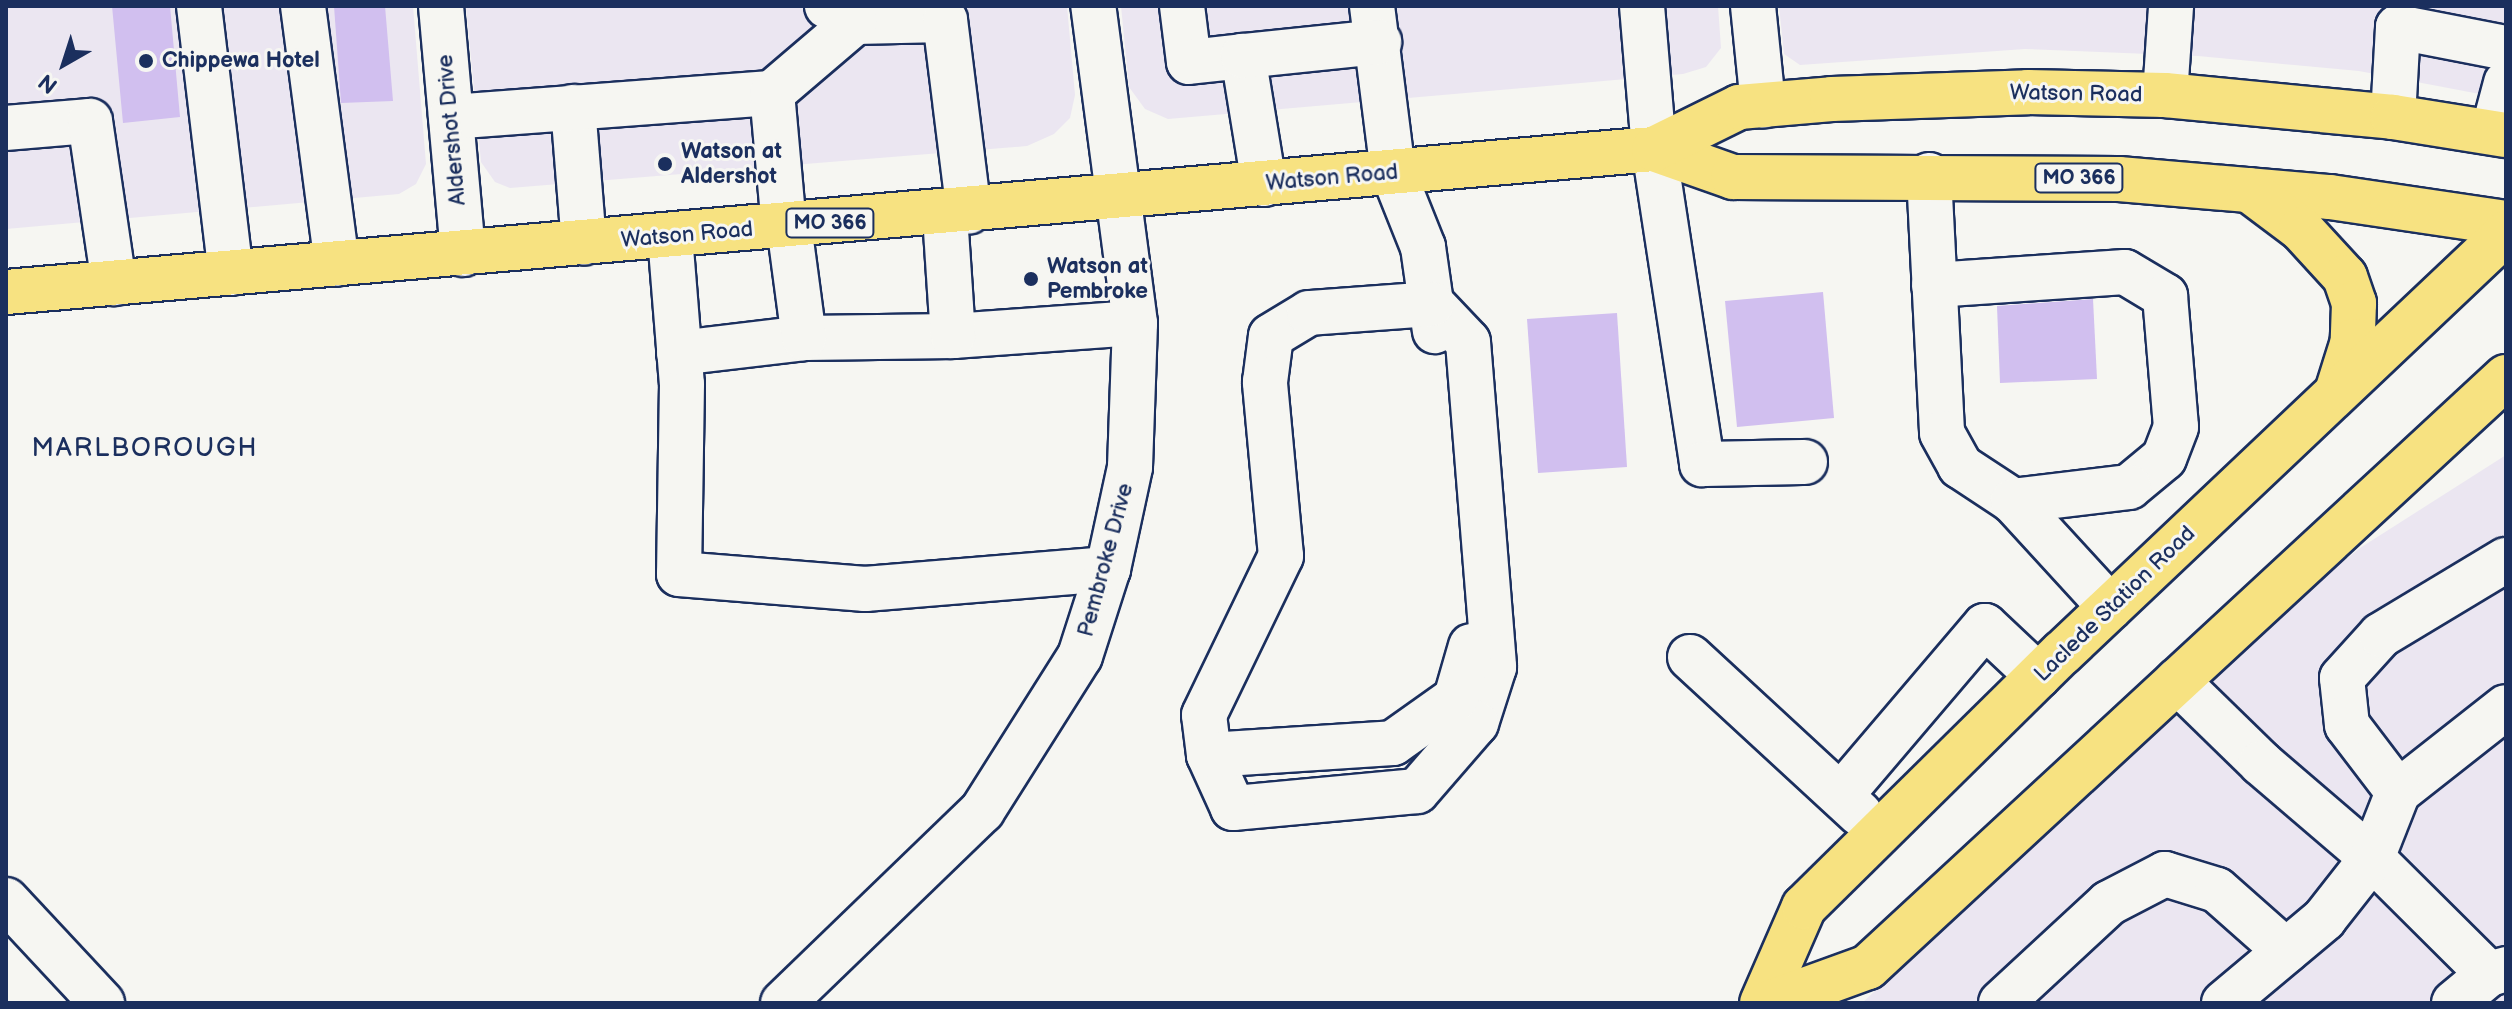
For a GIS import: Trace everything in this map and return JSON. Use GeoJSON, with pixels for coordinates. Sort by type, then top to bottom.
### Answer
{"type":"FeatureCollection","features":[{"type":"Feature","properties":{"kind":"main road","name":"Watson Road"},"geometry":{"type":"LineString","coordinates":[[6,292],[957,213],[1654,149],[1739,107],[1932,94],[2165,95],[2393,117],[2500,134]]}},
{"type":"Feature","properties":{"kind":"main road","name":"Watson Road"},"geometry":{"type":"LineString","coordinates":[[1654,149],[1733,177],[1929,175],[2119,179],[2249,190],[2506,223]]}},
{"type":"Feature","properties":{"kind":"main road"},"geometry":{"type":"LineString","coordinates":[[2249,190],[2301,229],[2345,277],[2354,303],[2353,341],[2336,395]]}},
{"type":"Feature","properties":{"kind":"main road","name":"Laclede Station Road"},"geometry":{"type":"LineString","coordinates":[[1762,1003],[1804,907],[2038,676],[2506,233]]}},
{"type":"Feature","properties":{"kind":"main road"},"geometry":{"type":"LineString","coordinates":[[1769,1003],[1868,967],[2506,377]]}},
{"type":"Feature","properties":{"kind":"street"},"geometry":{"type":"LineString","coordinates":[[199,6],[231,273]]}},
{"type":"Feature","properties":{"kind":"street"},"geometry":{"type":"LineString","coordinates":[[303,6],[337,264]]}},
{"type":"Feature","properties":{"kind":"street","name":"Aldershot Drive"},"geometry":{"type":"LineString","coordinates":[[441,6],[463,254]]}},
{"type":"Feature","properties":{"kind":"street","name":"Pembroke Drive"},"geometry":{"type":"LineString","coordinates":[[783,1003],[982,811],[1080,656],[1108,569],[1130,467],[1135,323],[1116,198],[1093,6]]}},
{"type":"Feature","properties":{"kind":"street"},"geometry":{"type":"LineString","coordinates":[[1182,6],[1189,62],[1243,56],[1376,24],[1393,172],[1423,247],[1432,304],[1468,342],[1494,667],[1476,723],[1417,791],[1233,808],[1209,755],[1204,715],[1281,556],[1265,382],[1271,336],[1309,313],[1432,304]]}},
{"type":"Feature","properties":{"kind":"street"},"geometry":{"type":"LineString","coordinates":[[1642,6],[1654,149],[1702,464],[1805,462]]}},
{"type":"Feature","properties":{"kind":"street"},"geometry":{"type":"LineString","coordinates":[[1753,6],[1763,105]]}},
{"type":"Feature","properties":{"kind":"street"},"geometry":{"type":"LineString","coordinates":[[2165,95],[2171,6]]}},
{"type":"Feature","properties":{"kind":"street"},"geometry":{"type":"LineString","coordinates":[[451,117],[772,93],[841,14],[945,20],[957,213],[953,336]]}},
{"type":"Feature","properties":{"kind":"street"},"geometry":{"type":"LineString","coordinates":[[2393,117],[2399,16],[2506,48]]}},
{"type":"Feature","properties":{"kind":"street"},"geometry":{"type":"LineString","coordinates":[[1243,56],[1264,184]]}},
{"type":"Feature","properties":{"kind":"street"},"geometry":{"type":"LineString","coordinates":[[2500,134],[2506,83]]}},
{"type":"Feature","properties":{"kind":"street"},"geometry":{"type":"LineString","coordinates":[[772,93],[786,226],[804,338]]}},
{"type":"Feature","properties":{"kind":"street"},"geometry":{"type":"LineString","coordinates":[[573,107],[584,243]]}},
{"type":"Feature","properties":{"kind":"street"},"geometry":{"type":"LineString","coordinates":[[6,128],[90,121],[114,283]]}},
{"type":"Feature","properties":{"kind":"street"},"geometry":{"type":"LineString","coordinates":[[1929,175],[1942,433],[1960,466],[2013,501],[2110,607]]}},
{"type":"Feature","properties":{"kind":"street"},"geometry":{"type":"LineString","coordinates":[[670,236],[679,353],[679,574],[865,589],[1108,569]]}},
{"type":"Feature","properties":{"kind":"street"},"geometry":{"type":"LineString","coordinates":[[1934,285],[2125,272],[2165,296],[2176,427],[2164,458],[2129,487],[2013,501]]}},
{"type":"Feature","properties":{"kind":"street"},"geometry":{"type":"LineString","coordinates":[[679,353],[804,338],[953,336],[1135,323]]}},
{"type":"Feature","properties":{"kind":"street"},"geometry":{"type":"LineString","coordinates":[[2398,792],[2347,725],[2342,678],[2381,635],[2506,560]]}},
{"type":"Feature","properties":{"kind":"street"},"geometry":{"type":"LineString","coordinates":[[1841,795],[1985,626],[2038,676]]}},
{"type":"Feature","properties":{"kind":"street"},"geometry":{"type":"LineString","coordinates":[[1690,657],[1841,795],[1878,833]]}},
{"type":"Feature","properties":{"kind":"street"},"geometry":{"type":"LineString","coordinates":[[2177,681],[2261,763],[2498,972],[2454,1003]]}},
{"type":"Feature","properties":{"kind":"street"},"geometry":{"type":"LineString","coordinates":[[2224,1003],[2324,919],[2372,858],[2398,792],[2506,707]]}},
{"type":"Feature","properties":{"kind":"street"},"geometry":{"type":"LineString","coordinates":[[2001,1003],[2109,903],[2165,874],[2217,890],[2286,951]]}},
{"type":"Feature","properties":{"kind":"street"},"geometry":{"type":"LineString","coordinates":[[6,900],[102,1003]]}},
{"type":"Feature","properties":{"kind":"shaded area"},"geometry":{"type":"Polygon","coordinates":[[[6,6],[413,6],[426,164],[416,184],[399,194],[6,229],[6,6]]]}},
{"type":"Feature","properties":{"kind":"shaded area"},"geometry":{"type":"Polygon","coordinates":[[[466,6],[1067,6],[1075,95],[1070,118],[1054,134],[1027,146],[510,188],[495,182],[481,162],[466,6]]]}},
{"type":"Feature","properties":{"kind":"shaded area"},"geometry":{"type":"Polygon","coordinates":[[[1121,6],[1718,6],[1721,48],[1706,67],[1683,74],[1168,119],[1145,109],[1129,87],[1121,6]]]}},
{"type":"Feature","properties":{"kind":"shaded area"},"geometry":{"type":"Polygon","coordinates":[[[1779,6],[2506,6],[2506,99],[2359,71],[2198,56],[2025,49],[1800,65],[1784,54],[1779,6]]]}},
{"type":"Feature","properties":{"kind":"shaded area"},"geometry":{"type":"Polygon","coordinates":[[[2506,455],[2506,1003],[1862,1003],[2295,600],[2360,548],[2506,455]]]}},
{"type":"Feature","properties":{"kind":"building","name":"Chippewa Hotel"},"geometry":{"type":"Polygon","coordinates":[[[112,6],[170,6],[180,117],[123,123],[112,6]]]}},
{"type":"Feature","properties":{"kind":"building","name":"Chippewa Hotel"},"geometry":{"type":"Polygon","coordinates":[[[334,6],[385,6],[393,101],[341,103],[334,6]]]}},
{"type":"Feature","properties":{"kind":"building"},"geometry":{"type":"Polygon","coordinates":[[[1823,292],[1834,418],[1737,427],[1725,301],[1823,292]]]}},
{"type":"Feature","properties":{"kind":"building"},"geometry":{"type":"Polygon","coordinates":[[[2093,299],[2097,379],[2000,383],[1997,306],[2093,299]]]}},
{"type":"Feature","properties":{"kind":"building"},"geometry":{"type":"Polygon","coordinates":[[[1617,313],[1627,467],[1538,473],[1527,319],[1617,313]]]}},
{"type":"Feature","properties":{"kind":"place","name":"Chippewa Hotel"},"geometry":{"type":"Point","coordinates":[146,61]}},
{"type":"Feature","properties":{"kind":"place","name":"Watson at Aldershot"},"geometry":{"type":"Point","coordinates":[665,164]}},
{"type":"Feature","properties":{"kind":"place","name":"Watson at Pembroke"},"geometry":{"type":"Point","coordinates":[1031,279]}},
{"type":"Feature","properties":{"kind":"district","name":"MARLBOROUGH"},"geometry":{"type":"Point","coordinates":[145,449]}}]}
